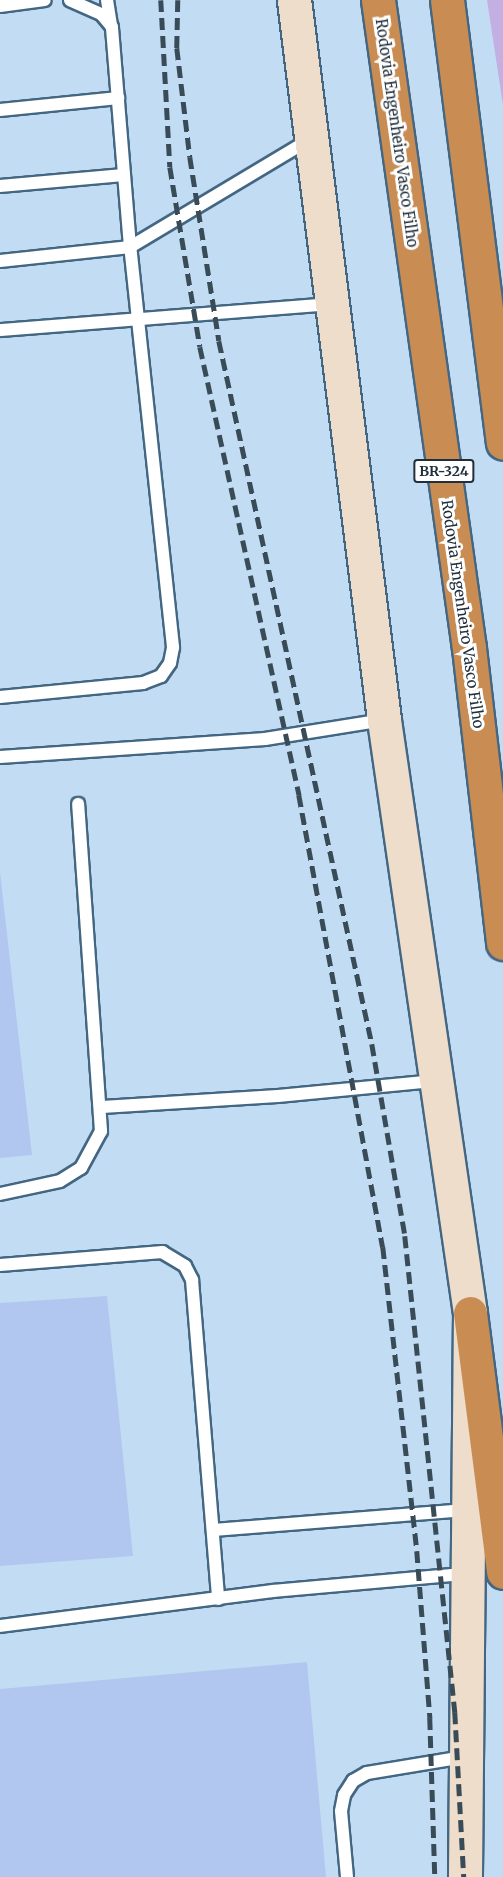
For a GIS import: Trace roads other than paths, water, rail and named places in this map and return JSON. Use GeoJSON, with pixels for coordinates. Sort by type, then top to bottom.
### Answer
{"type":"FeatureCollection","features":[{"type":"Feature","properties":{"kind":"highway","name":"Rodovia Engenheiro Vasco Filho"},"geometry":{"type":"LineString","coordinates":[[378,0],[469,648],[503,944]]}},
{"type":"Feature","properties":{"kind":"highway"},"geometry":{"type":"LineString","coordinates":[[447,0],[503,442]]}},
{"type":"Feature","properties":{"kind":"highway"},"geometry":{"type":"LineString","coordinates":[[470,1313],[503,1572]]}},
{"type":"Feature","properties":{"kind":"main road"},"geometry":{"type":"LineString","coordinates":[[294,0],[384,720],[439,1080],[470,1313],[465,1877]]}},
{"type":"Feature","properties":{"kind":"lane"},"geometry":{"type":"LineString","coordinates":[[0,6],[45,0]]}},
{"type":"Feature","properties":{"kind":"lane"},"geometry":{"type":"LineString","coordinates":[[70,0],[101,14],[112,27]]}},
{"type":"Feature","properties":{"kind":"lane"},"geometry":{"type":"LineString","coordinates":[[0,697],[143,683],[161,676],[170,663],[173,647],[137,318],[112,27],[107,0]]}},
{"type":"Feature","properties":{"kind":"lane"},"geometry":{"type":"LineString","coordinates":[[0,110],[118,98]]}},
{"type":"Feature","properties":{"kind":"lane"},"geometry":{"type":"LineString","coordinates":[[0,261],[130,247],[310,139]]}},
{"type":"Feature","properties":{"kind":"lane"},"geometry":{"type":"LineString","coordinates":[[0,186],[124,175]]}},
{"type":"Feature","properties":{"kind":"lane"},"geometry":{"type":"LineString","coordinates":[[0,330],[333,303]]}},
{"type":"Feature","properties":{"kind":"lane"},"geometry":{"type":"LineString","coordinates":[[0,757],[265,738],[384,720]]}},
{"type":"Feature","properties":{"kind":"lane"},"geometry":{"type":"LineString","coordinates":[[0,1194],[60,1181],[81,1168],[101,1131],[102,1107],[78,804]]}},
{"type":"Feature","properties":{"kind":"lane"},"geometry":{"type":"LineString","coordinates":[[102,1107],[278,1096],[439,1080]]}},
{"type":"Feature","properties":{"kind":"lane"},"geometry":{"type":"LineString","coordinates":[[0,1265],[162,1252],[184,1266],[192,1280],[218,1599]]}},
{"type":"Feature","properties":{"kind":"lane"},"geometry":{"type":"LineString","coordinates":[[213,1530],[467,1510]]}},
{"type":"Feature","properties":{"kind":"lane"},"geometry":{"type":"LineString","coordinates":[[0,1626],[218,1599],[466,1574]]}},
{"type":"Feature","properties":{"kind":"lane"},"geometry":{"type":"LineString","coordinates":[[347,1877],[341,1811],[344,1795],[353,1781],[367,1773],[466,1757]]}},
{"type":"Feature","properties":{"kind":"railway"},"geometry":{"type":"LineString","coordinates":[[161,0],[170,167],[200,347],[299,795],[383,1247],[417,1551],[430,1718],[435,1877]]}},
{"type":"Feature","properties":{"kind":"railway"},"geometry":{"type":"LineString","coordinates":[[178,0],[177,48],[190,157],[219,341],[372,1044],[405,1236],[455,1712],[464,1877]]}}]}
